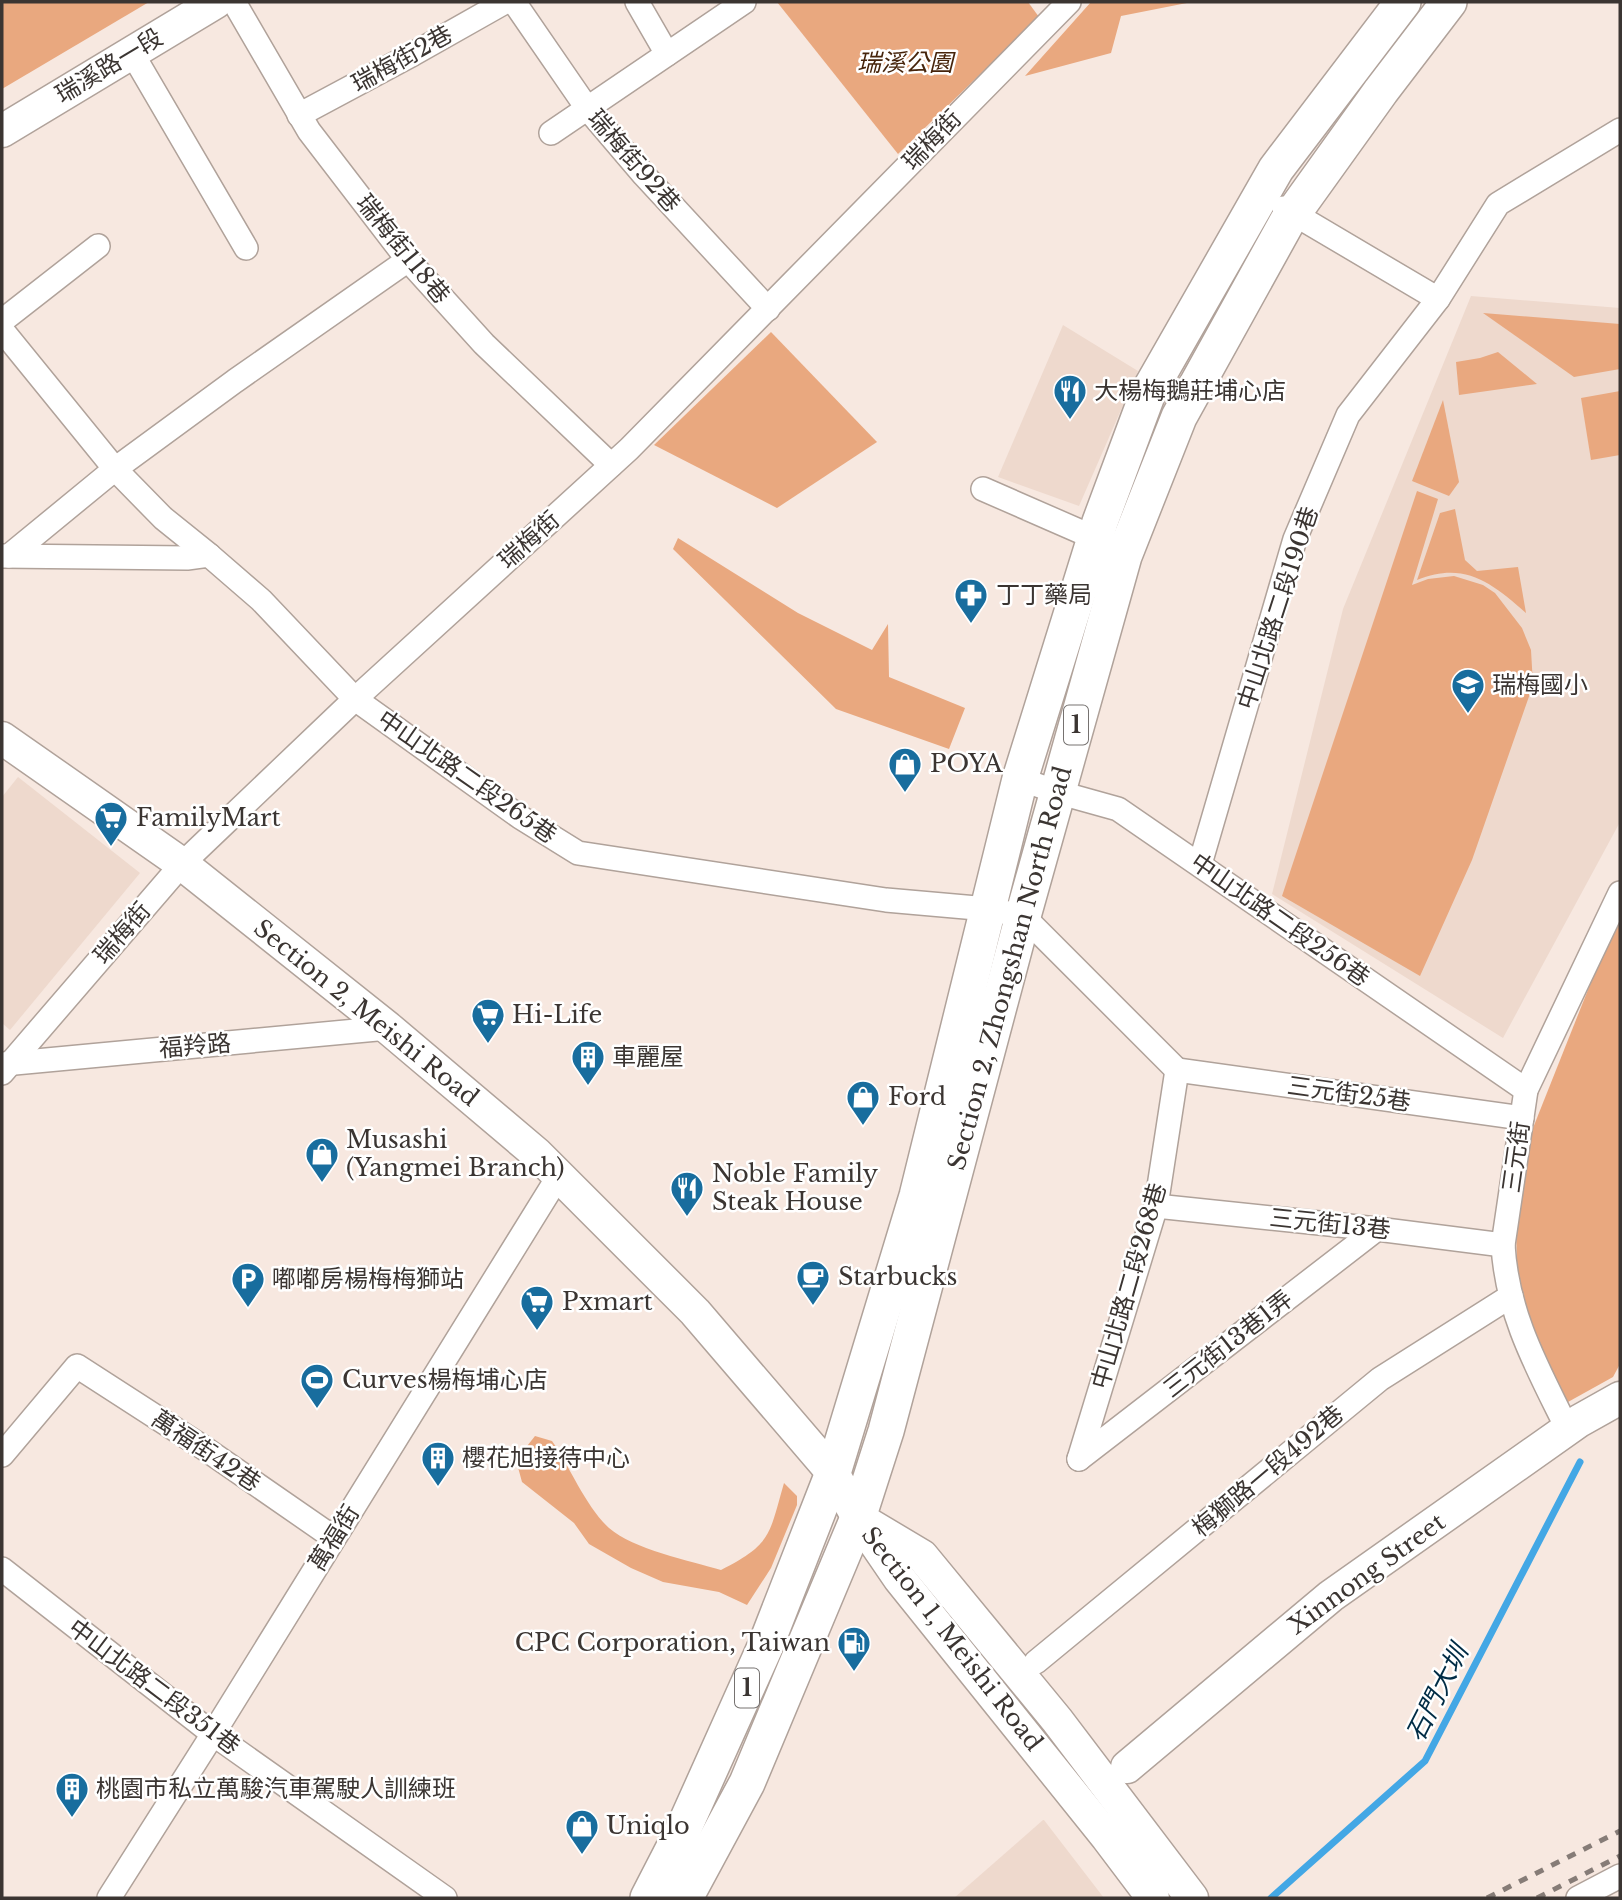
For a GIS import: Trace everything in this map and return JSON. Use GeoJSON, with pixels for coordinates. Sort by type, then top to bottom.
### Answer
{"type":"FeatureCollection","features":[{"type":"Feature","properties":{"kind":"main road","name":"Section 2, Zhongshan North Road"},"geometry":{"type":"LineString","coordinates":[[648,1898],[682,1832],[758,1662],[833,1473],[917,1196],[1020,779],[1095,538],[1147,393],[1276,169],[1403,2]]}},
{"type":"Feature","properties":{"kind":"main road","name":"Section 2, Zhongshan North Road"},"geometry":{"type":"LineString","coordinates":[[685,1898],[747,1783],[858,1518],[886,1431],[1023,916],[1124,556],[1179,417],[1294,212],[1449,2]]}},
{"type":"Feature","properties":{"kind":"street","name":"瑞溪路一段"},"geometry":{"type":"LineString","coordinates":[[2,131],[216,2]]}},
{"type":"Feature","properties":{"kind":"street","name":"瑞梅街118巷"},"geometry":{"type":"LineString","coordinates":[[234,2],[309,131],[408,260],[484,344],[611,465]]}},
{"type":"Feature","properties":{"kind":"street","name":"瑞梅街2巷"},"geometry":{"type":"LineString","coordinates":[[299,115],[505,2]]}},
{"type":"Feature","properties":{"kind":"street","name":"瑞梅街92巷"},"geometry":{"type":"LineString","coordinates":[[513,2],[587,108],[644,175],[768,309]]}},
{"type":"Feature","properties":{"kind":"street"},"geometry":{"type":"LineString","coordinates":[[637,2],[667,54]]}},
{"type":"Feature","properties":{"kind":"street"},"geometry":{"type":"LineString","coordinates":[[551,133],[744,2]]}},
{"type":"Feature","properties":{"kind":"street","name":"瑞梅街"},"geometry":{"type":"LineString","coordinates":[[4,1065],[181,864],[355,699],[611,465],[768,309],[1054,7]]}},
{"type":"Feature","properties":{"kind":"street"},"geometry":{"type":"LineString","coordinates":[[132,53],[246,248]]}},
{"type":"Feature","properties":{"kind":"street","name":"中山北路二段190巷"},"geometry":{"type":"LineString","coordinates":[[1200,864],[1295,539],[1348,415],[1438,299],[1497,204],[1620,130]]}},
{"type":"Feature","properties":{"kind":"street"},"geometry":{"type":"LineString","coordinates":[[1261,197],[1294,212],[1438,299]]}},
{"type":"Feature","properties":{"kind":"street"},"geometry":{"type":"LineString","coordinates":[[2,321],[98,246]]}},
{"type":"Feature","properties":{"kind":"street"},"geometry":{"type":"LineString","coordinates":[[6,556],[115,469],[408,260]]}},
{"type":"Feature","properties":{"kind":"street","name":"中山北路二段265巷"},"geometry":{"type":"LineString","coordinates":[[2,330],[115,469],[163,517],[261,600],[355,699],[520,817],[578,853],[886,900],[988,909]]}},
{"type":"Feature","properties":{"kind":"street"},"geometry":{"type":"LineString","coordinates":[[983,489],[1095,538]]}},
{"type":"Feature","properties":{"kind":"street"},"geometry":{"type":"LineString","coordinates":[[6,556],[187,558],[209,555]]}},
{"type":"Feature","properties":{"kind":"street","name":"Section 2, Meishi Road"},"geometry":{"type":"LineString","coordinates":[[2,738],[181,864],[388,1028],[537,1154],[695,1312],[833,1473],[858,1518]]}},
{"type":"Feature","properties":{"kind":"street","name":"中山北路二段256巷"},"geometry":{"type":"LineString","coordinates":[[1020,779],[1118,809],[1526,1090]]}},
{"type":"Feature","properties":{"kind":"street","name":"三元街"},"geometry":{"type":"LineString","coordinates":[[1568,1430],[1522,1336],[1504,1269],[1503,1245],[1526,1090],[1620,893]]}},
{"type":"Feature","properties":{"kind":"street"},"geometry":{"type":"LineString","coordinates":[[988,909],[1023,916],[1177,1070]]}},
{"type":"Feature","properties":{"kind":"street","name":"福羚路"},"geometry":{"type":"LineString","coordinates":[[4,1065],[388,1028]]}},
{"type":"Feature","properties":{"kind":"street","name":"三元街25巷"},"geometry":{"type":"LineString","coordinates":[[1177,1070],[1522,1118]]}},
{"type":"Feature","properties":{"kind":"street","name":"中山北路二段268巷"},"geometry":{"type":"LineString","coordinates":[[1079,1460],[1156,1206],[1177,1070]]}},
{"type":"Feature","properties":{"kind":"street","name":"萬福街"},"geometry":{"type":"LineString","coordinates":[[109,1898],[558,1177]]}},
{"type":"Feature","properties":{"kind":"street","name":"三元街13巷"},"geometry":{"type":"LineString","coordinates":[[1156,1206],[1503,1245]]}},
{"type":"Feature","properties":{"kind":"street","name":"三元街13巷1弄"},"geometry":{"type":"LineString","coordinates":[[1079,1460],[1377,1229]]}},
{"type":"Feature","properties":{"kind":"street","name":"梅獅路一段492巷"},"geometry":{"type":"LineString","coordinates":[[1036,1662],[1380,1379],[1511,1296]]}},
{"type":"Feature","properties":{"kind":"street","name":"萬福街42巷"},"geometry":{"type":"LineString","coordinates":[[2,1455],[78,1366],[204,1448],[334,1538]]}},
{"type":"Feature","properties":{"kind":"street","name":"Xinnong Street"},"geometry":{"type":"LineString","coordinates":[[1127,1767],[1331,1596],[1568,1430],[1620,1398]]}},
{"type":"Feature","properties":{"kind":"street","name":"Section 1, Meishi Road"},"geometry":{"type":"LineString","coordinates":[[858,1518],[922,1556],[1057,1720],[1192,1898]]}},
{"type":"Feature","properties":{"kind":"street","name":"Section 1, Meishi Road"},"geometry":{"type":"LineString","coordinates":[[858,1518],[899,1578],[1153,1898]]}},
{"type":"Feature","properties":{"kind":"street","name":"中山北路二段351巷"},"geometry":{"type":"LineString","coordinates":[[2,1569],[213,1734],[445,1898]]}},
{"type":"Feature","properties":{"kind":"street"},"geometry":{"type":"LineString","coordinates":[[1578,1898],[1620,1876]]}},
{"type":"Feature","properties":{"kind":"shaded area","name":"瑞梅國小"},"geometry":{"type":"Polygon","coordinates":[[[1471,296],[1620,308],[1620,822],[1503,1038],[1272,894],[1343,609],[1471,296]]]}},
{"type":"Feature","properties":{"kind":"shaded area","name":"大楊梅鵝莊埔心店"},"geometry":{"type":"Polygon","coordinates":[[[1063,325],[1138,371],[1079,506],[998,477],[1063,325]]]}},
{"type":"Feature","properties":{"kind":"shaded area"},"geometry":{"type":"Polygon","coordinates":[[[18,777],[140,873],[10,1030],[2,1023],[2,797],[18,777]]]}},
{"type":"Feature","properties":{"kind":"shaded area"},"geometry":{"type":"Polygon","coordinates":[[[1043,1820],[1104,1898],[954,1898],[1043,1820]]]}},
{"type":"Feature","properties":{"kind":"green space"},"geometry":{"type":"Polygon","coordinates":[[[2,2],[149,2],[2,89],[2,2]]]}},
{"type":"Feature","properties":{"kind":"green space","name":"瑞溪公園"},"geometry":{"type":"Polygon","coordinates":[[[777,2],[1028,2],[1039,17],[898,154],[777,2]]]}},
{"type":"Feature","properties":{"kind":"green space"},"geometry":{"type":"Polygon","coordinates":[[[1091,2],[1192,2],[1121,16],[1111,53],[1025,76],[1091,2]]]}},
{"type":"Feature","properties":{"kind":"green space"},"geometry":{"type":"Polygon","coordinates":[[[1483,313],[1620,324],[1620,369],[1574,377],[1483,313]]]}},
{"type":"Feature","properties":{"kind":"green space"},"geometry":{"type":"Polygon","coordinates":[[[771,332],[877,442],[777,508],[654,445],[771,332]]]}},
{"type":"Feature","properties":{"kind":"green space"},"geometry":{"type":"Polygon","coordinates":[[[1498,352],[1537,384],[1459,395],[1456,362],[1498,352]]]}},
{"type":"Feature","properties":{"kind":"green space"},"geometry":{"type":"Polygon","coordinates":[[[1620,391],[1620,455],[1591,460],[1581,398],[1620,391]]]}},
{"type":"Feature","properties":{"kind":"green space"},"geometry":{"type":"Polygon","coordinates":[[[1443,400],[1459,482],[1449,496],[1412,481],[1443,400]]]}},
{"type":"Feature","properties":{"kind":"green space"},"geometry":{"type":"Polygon","coordinates":[[[1417,491],[1438,499],[1412,585],[1428,579],[1454,576],[1483,585],[1495,593],[1522,628],[1531,650],[1533,685],[1472,860],[1420,976],[1282,896],[1417,491]]]}},
{"type":"Feature","properties":{"kind":"green space"},"geometry":{"type":"Polygon","coordinates":[[[1455,509],[1465,560],[1477,571],[1518,567],[1526,613],[1489,584],[1463,574],[1449,573],[1417,580],[1440,513],[1455,509]]]}},
{"type":"Feature","properties":{"kind":"green space"},"geometry":{"type":"Polygon","coordinates":[[[678,538],[798,613],[872,650],[888,624],[889,677],[965,708],[949,749],[836,709],[673,549],[678,538]]]}},
{"type":"Feature","properties":{"kind":"green space"},"geometry":{"type":"Polygon","coordinates":[[[1620,917],[1620,1364],[1613,1377],[1568,1402],[1518,1304],[1516,1230],[1529,1138],[1601,957],[1620,917]]]}},
{"type":"Feature","properties":{"kind":"green space"},"geometry":{"type":"Polygon","coordinates":[[[535,1436],[552,1441],[586,1498],[609,1528],[647,1548],[721,1570],[750,1553],[766,1536],[784,1483],[797,1496],[797,1505],[771,1568],[747,1605],[719,1592],[663,1582],[631,1568],[589,1544],[574,1523],[522,1482],[516,1460],[535,1436]]]}},
{"type":"Feature","properties":{"kind":"waterway","name":"石門大圳"},"geometry":{"type":"LineString","coordinates":[[1271,1898],[1425,1761],[1580,1462]]}},
{"type":"Feature","properties":{"kind":"railway"},"geometry":{"type":"LineString","coordinates":[[1487,1898],[1620,1831]]}},
{"type":"Feature","properties":{"kind":"railway"},"geometry":{"type":"LineString","coordinates":[[1537,1898],[1620,1856]]}},
{"type":"Feature","properties":{"kind":"place","name":"大楊梅鵝莊埔心店"},"geometry":{"type":"Point","coordinates":[1070,421]}},
{"type":"Feature","properties":{"kind":"place","name":"丁丁藥局"},"geometry":{"type":"Point","coordinates":[971,625]}},
{"type":"Feature","properties":{"kind":"place","name":"瑞梅國小"},"geometry":{"type":"Point","coordinates":[1468,715]}},
{"type":"Feature","properties":{"kind":"place","name":"POYA"},"geometry":{"type":"Point","coordinates":[905,794]}},
{"type":"Feature","properties":{"kind":"place","name":"FamilyMart"},"geometry":{"type":"Point","coordinates":[111,848]}},
{"type":"Feature","properties":{"kind":"place","name":"Hi-Life"},"geometry":{"type":"Point","coordinates":[488,1045]}},
{"type":"Feature","properties":{"kind":"place","name":"車麗屋"},"geometry":{"type":"Point","coordinates":[588,1087]}},
{"type":"Feature","properties":{"kind":"place","name":"Ford"},"geometry":{"type":"Point","coordinates":[863,1127]}},
{"type":"Feature","properties":{"kind":"place","name":"Musashi (Yangmei Branch)"},"geometry":{"type":"Point","coordinates":[322,1184]}},
{"type":"Feature","properties":{"kind":"place","name":"Noble Family Steak House"},"geometry":{"type":"Point","coordinates":[687,1218]}},
{"type":"Feature","properties":{"kind":"place","name":"Starbucks"},"geometry":{"type":"Point","coordinates":[813,1307]}},
{"type":"Feature","properties":{"kind":"place","name":"嘟嘟房楊梅梅獅站"},"geometry":{"type":"Point","coordinates":[248,1309]}},
{"type":"Feature","properties":{"kind":"place","name":"Pxmart"},"geometry":{"type":"Point","coordinates":[537,1332]}},
{"type":"Feature","properties":{"kind":"place","name":"Curves楊梅埔心店"},"geometry":{"type":"Point","coordinates":[317,1410]}},
{"type":"Feature","properties":{"kind":"place","name":"櫻花旭接待中心"},"geometry":{"type":"Point","coordinates":[438,1488]}},
{"type":"Feature","properties":{"kind":"place","name":"CPC Corporation, Taiwan"},"geometry":{"type":"Point","coordinates":[854,1673]}},
{"type":"Feature","properties":{"kind":"place","name":"桃園市私立萬駿汽車駕駛人訓練班"},"geometry":{"type":"Point","coordinates":[72,1819]}},
{"type":"Feature","properties":{"kind":"place","name":"Uniqlo"},"geometry":{"type":"Point","coordinates":[582,1856]}}]}
